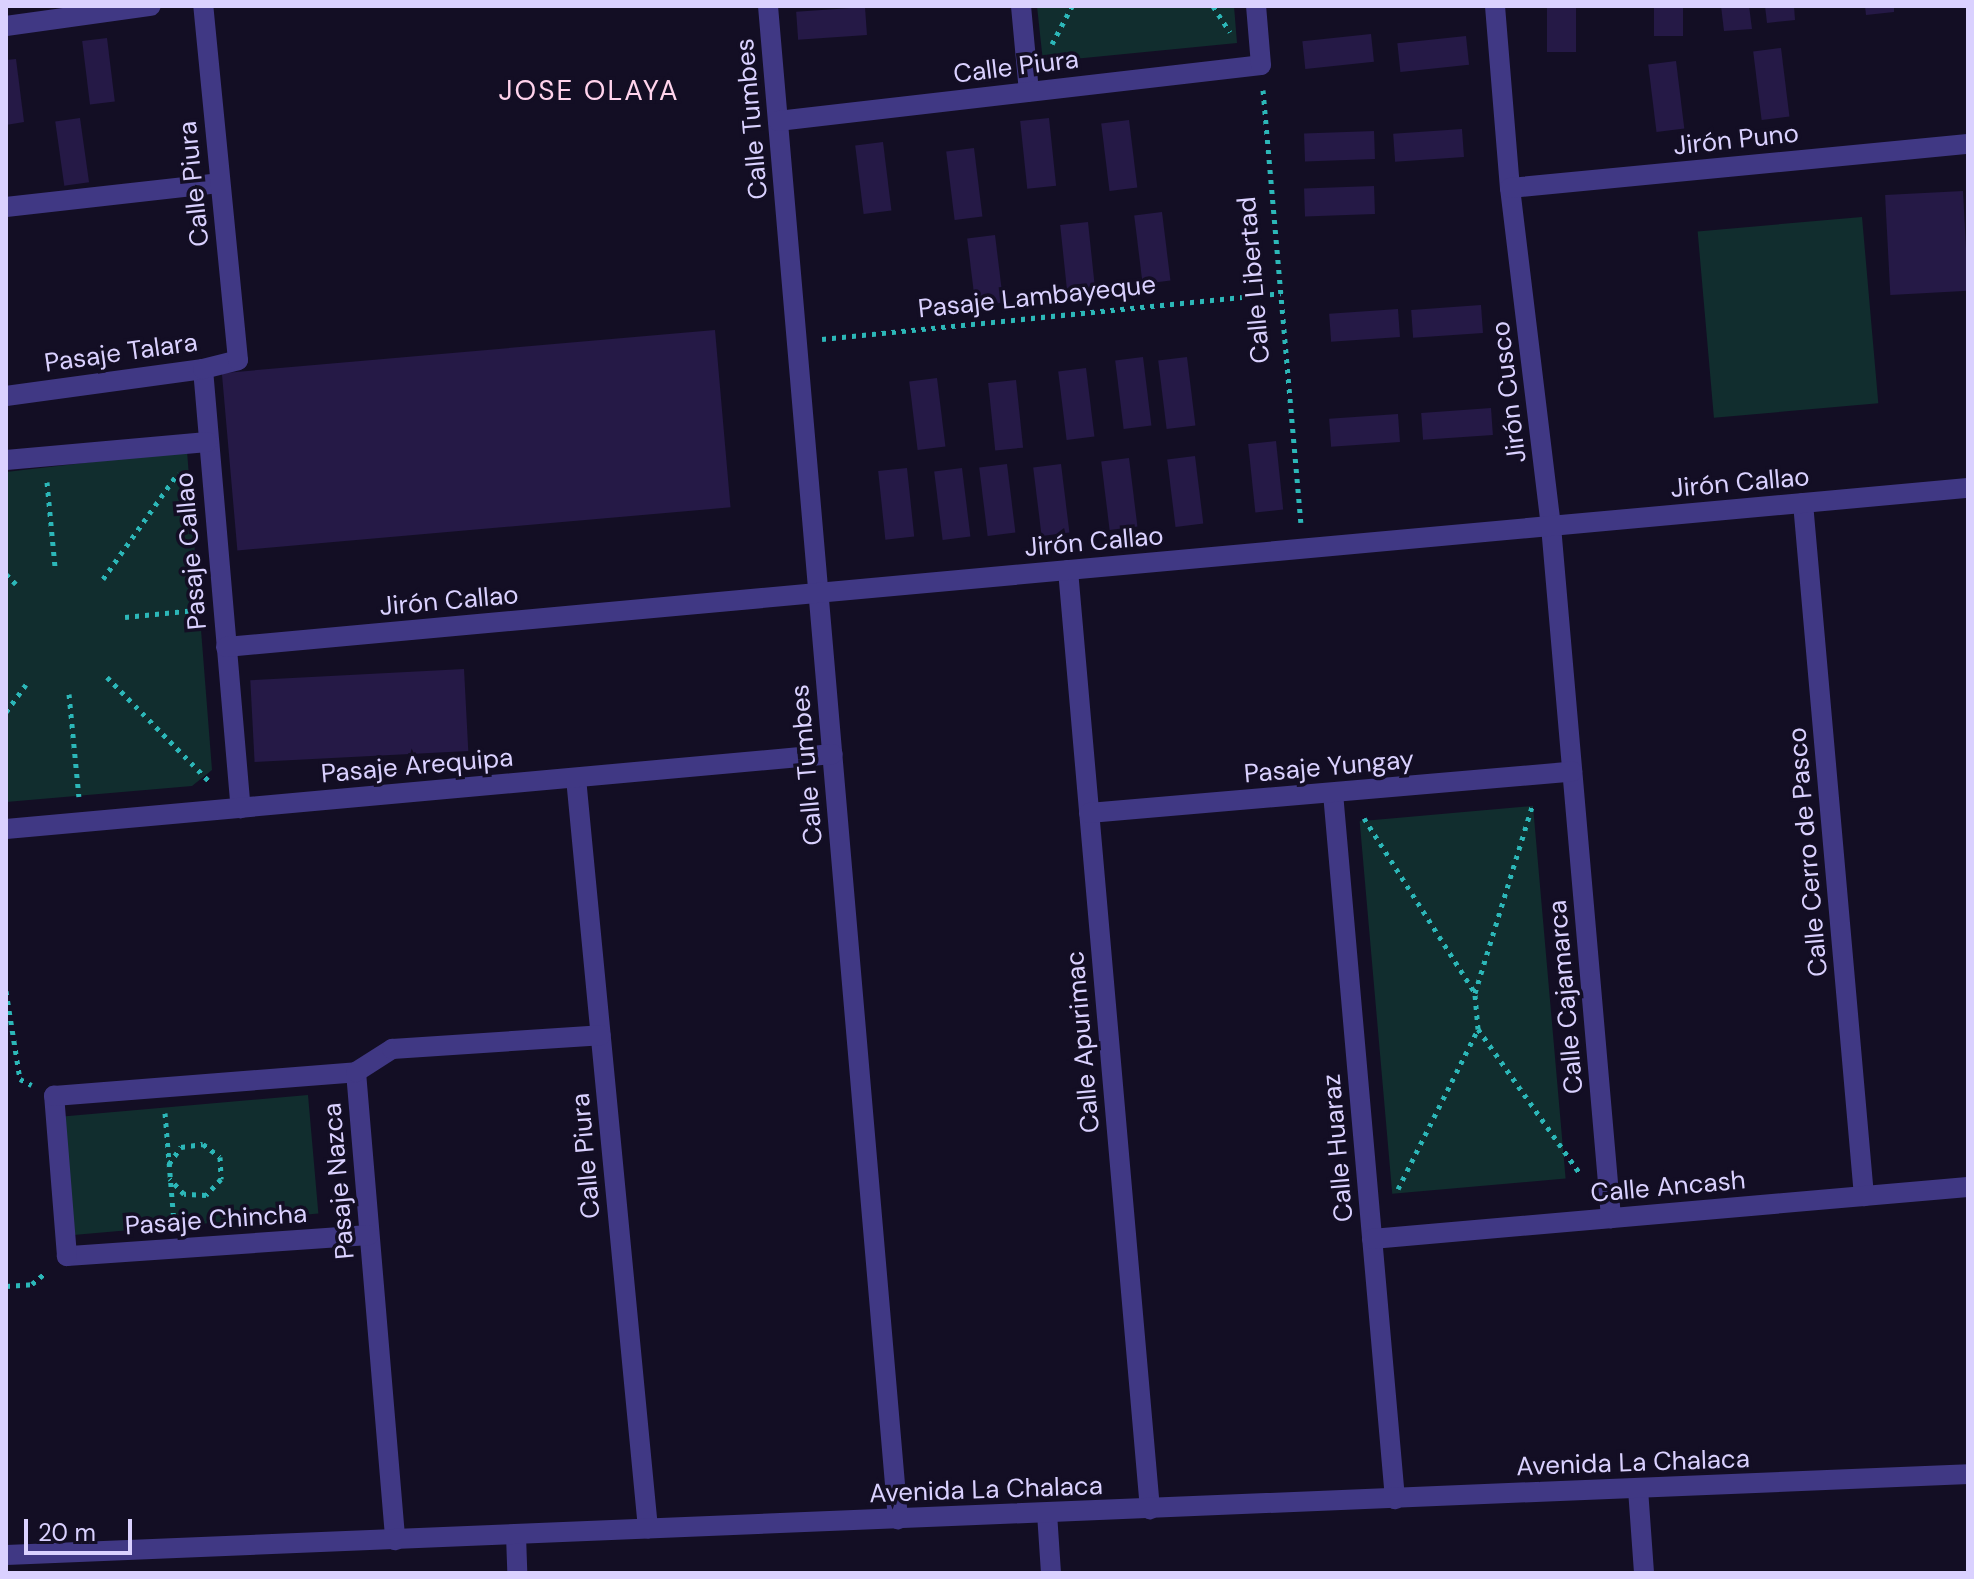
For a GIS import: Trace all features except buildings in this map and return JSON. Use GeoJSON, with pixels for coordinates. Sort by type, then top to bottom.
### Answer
{"type":"FeatureCollection","features":[{"type":"Feature","properties":{"kind":"street"},"geometry":{"type":"LineString","coordinates":[[6,26],[151,6]]}},
{"type":"Feature","properties":{"kind":"street","name":"Calle Piura"},"geometry":{"type":"LineString","coordinates":[[203,6],[219,183],[240,355]]}},
{"type":"Feature","properties":{"kind":"street","name":"Calle Tumbes"},"geometry":{"type":"LineString","coordinates":[[768,6],[898,1519]]}},
{"type":"Feature","properties":{"kind":"street"},"geometry":{"type":"LineString","coordinates":[[1021,6],[1029,92]]}},
{"type":"Feature","properties":{"kind":"street"},"geometry":{"type":"LineString","coordinates":[[1256,6],[1261,65]]}},
{"type":"Feature","properties":{"kind":"street","name":"Jirón Cusco"},"geometry":{"type":"LineString","coordinates":[[1495,6],[1510,188],[1551,526],[1572,772]]}},
{"type":"Feature","properties":{"kind":"street","name":"Calle Piura"},"geometry":{"type":"LineString","coordinates":[[778,121],[1261,65]]}},
{"type":"Feature","properties":{"kind":"street","name":"Jirón Puno"},"geometry":{"type":"LineString","coordinates":[[1510,188],[1968,144]]}},
{"type":"Feature","properties":{"kind":"street"},"geometry":{"type":"LineString","coordinates":[[6,207],[219,183]]}},
{"type":"Feature","properties":{"kind":"street","name":"Pasaje Talara"},"geometry":{"type":"LineString","coordinates":[[6,396],[203,369],[236,363],[240,355]]}},
{"type":"Feature","properties":{"kind":"street"},"geometry":{"type":"LineString","coordinates":[[203,369],[207,442]]}},
{"type":"Feature","properties":{"kind":"street","name":"Pasaje Callao"},"geometry":{"type":"LineString","coordinates":[[6,460],[207,442],[239,808]]}},
{"type":"Feature","properties":{"kind":"street","name":"Jirón Callao"},"geometry":{"type":"LineString","coordinates":[[226,647],[1968,488]]}},
{"type":"Feature","properties":{"kind":"street","name":"Calle Cerro de Pasco"},"geometry":{"type":"LineString","coordinates":[[1803,503],[1864,1196]]}},
{"type":"Feature","properties":{"kind":"street","name":"Calle Apurimac"},"geometry":{"type":"LineString","coordinates":[[1068,570],[1150,1509]]}},
{"type":"Feature","properties":{"kind":"street","name":"Pasaje Arequipa"},"geometry":{"type":"LineString","coordinates":[[6,829],[833,754]]}},
{"type":"Feature","properties":{"kind":"street","name":"Pasaje Yungay"},"geometry":{"type":"LineString","coordinates":[[1089,813],[1572,772]]}},
{"type":"Feature","properties":{"kind":"street","name":"Calle Cajamarca"},"geometry":{"type":"LineString","coordinates":[[1572,772],[1611,1218]]}},
{"type":"Feature","properties":{"kind":"street","name":"Calle Piura"},"geometry":{"type":"LineString","coordinates":[[576,778],[648,1529]]}},
{"type":"Feature","properties":{"kind":"street","name":"Calle Huaraz"},"geometry":{"type":"LineString","coordinates":[[1340,792],[1372,1239],[1395,1499]]}},
{"type":"Feature","properties":{"kind":"street"},"geometry":{"type":"LineString","coordinates":[[356,1072],[392,1049],[601,1035]]}},
{"type":"Feature","properties":{"kind":"street","name":"Pasaje Nazca"},"geometry":{"type":"LineString","coordinates":[[54,1096],[356,1072],[395,1540]]}},
{"type":"Feature","properties":{"kind":"street"},"geometry":{"type":"LineString","coordinates":[[54,1096],[67,1256]]}},
{"type":"Feature","properties":{"kind":"street","name":"Calle Ancash"},"geometry":{"type":"LineString","coordinates":[[1372,1239],[1968,1187]]}},
{"type":"Feature","properties":{"kind":"street","name":"Pasaje Chincha"},"geometry":{"type":"LineString","coordinates":[[67,1256],[369,1235]]}},
{"type":"Feature","properties":{"kind":"street","name":"Avenida La Chalaca"},"geometry":{"type":"LineString","coordinates":[[6,1555],[1968,1474]]}},
{"type":"Feature","properties":{"kind":"street"},"geometry":{"type":"LineString","coordinates":[[1638,1489],[1644,1573]]}},
{"type":"Feature","properties":{"kind":"street"},"geometry":{"type":"LineString","coordinates":[[1047,1513],[1051,1573]]}},
{"type":"Feature","properties":{"kind":"street"},"geometry":{"type":"LineString","coordinates":[[516,1535],[517,1573]]}},
{"type":"Feature","properties":{"kind":"path","name":"Calle Libertad"},"geometry":{"type":"LineString","coordinates":[[1261,65],[1305,549]]}},
{"type":"Feature","properties":{"kind":"path","name":"Pasaje Lambayeque"},"geometry":{"type":"LineString","coordinates":[[797,341],[1281,293]]}},
{"type":"Feature","properties":{"kind":"path"},"geometry":{"type":"LineString","coordinates":[[103,579],[176,475],[207,442]]}},
{"type":"Feature","properties":{"kind":"path"},"geometry":{"type":"LineString","coordinates":[[44,457],[55,566]]}},
{"type":"Feature","properties":{"kind":"path"},"geometry":{"type":"LineString","coordinates":[[6,574],[16,584]]}},
{"type":"Feature","properties":{"kind":"path"},"geometry":{"type":"LineString","coordinates":[[125,617],[222,607]]}},
{"type":"Feature","properties":{"kind":"path"},"geometry":{"type":"LineString","coordinates":[[107,677],[239,808]]}},
{"type":"Feature","properties":{"kind":"path"},"geometry":{"type":"LineString","coordinates":[[6,712],[26,684]]}},
{"type":"Feature","properties":{"kind":"path"},"geometry":{"type":"LineString","coordinates":[[69,694],[82,823]]}},
{"type":"Feature","properties":{"kind":"path"},"geometry":{"type":"LineString","coordinates":[[1542,775],[1475,993],[1478,1029],[1611,1218]]}},
{"type":"Feature","properties":{"kind":"path"},"geometry":{"type":"LineString","coordinates":[[1340,792],[1475,993]]}},
{"type":"Feature","properties":{"kind":"path"},"geometry":{"type":"LineString","coordinates":[[6,991],[20,1079],[54,1096]]}},
{"type":"Feature","properties":{"kind":"path"},"geometry":{"type":"LineString","coordinates":[[1394,1197],[1478,1029]]}},
{"type":"Feature","properties":{"kind":"path"},"geometry":{"type":"LineString","coordinates":[[163,1088],[176,1249]]}},
{"type":"Feature","properties":{"kind":"path"},"geometry":{"type":"LineString","coordinates":[[169,1165],[181,1147],[203,1144],[220,1157],[221,1179],[206,1195],[184,1194],[170,1178]]}},
{"type":"Feature","properties":{"kind":"path"},"geometry":{"type":"LineString","coordinates":[[6,1286],[32,1284],[67,1256]]}},
{"type":"Feature","properties":{"kind":"green space"},"geometry":{"type":"Polygon","coordinates":[[[1037,6],[1234,6],[1237,43],[1043,62],[1037,6]]]}},
{"type":"Feature","properties":{"kind":"green space"},"geometry":{"type":"Polygon","coordinates":[[[1862,217],[1878,403],[1714,418],[1698,231],[1862,217]]]}},
{"type":"Feature","properties":{"kind":"green space"},"geometry":{"type":"Polygon","coordinates":[[[187,451],[212,770],[192,786],[6,802],[6,472],[187,451]]]}},
{"type":"Feature","properties":{"kind":"green space"},"geometry":{"type":"Polygon","coordinates":[[[1533,806],[1566,1179],[1392,1194],[1360,821],[1533,806]]]}},
{"type":"Feature","properties":{"kind":"green space"},"geometry":{"type":"Polygon","coordinates":[[[308,1095],[318,1214],[73,1235],[63,1116],[308,1095]]]}},
{"type":"Feature","properties":{"kind":"district","name":"JOSE OLAYA"},"geometry":{"type":"Point","coordinates":[589,91]}}]}
